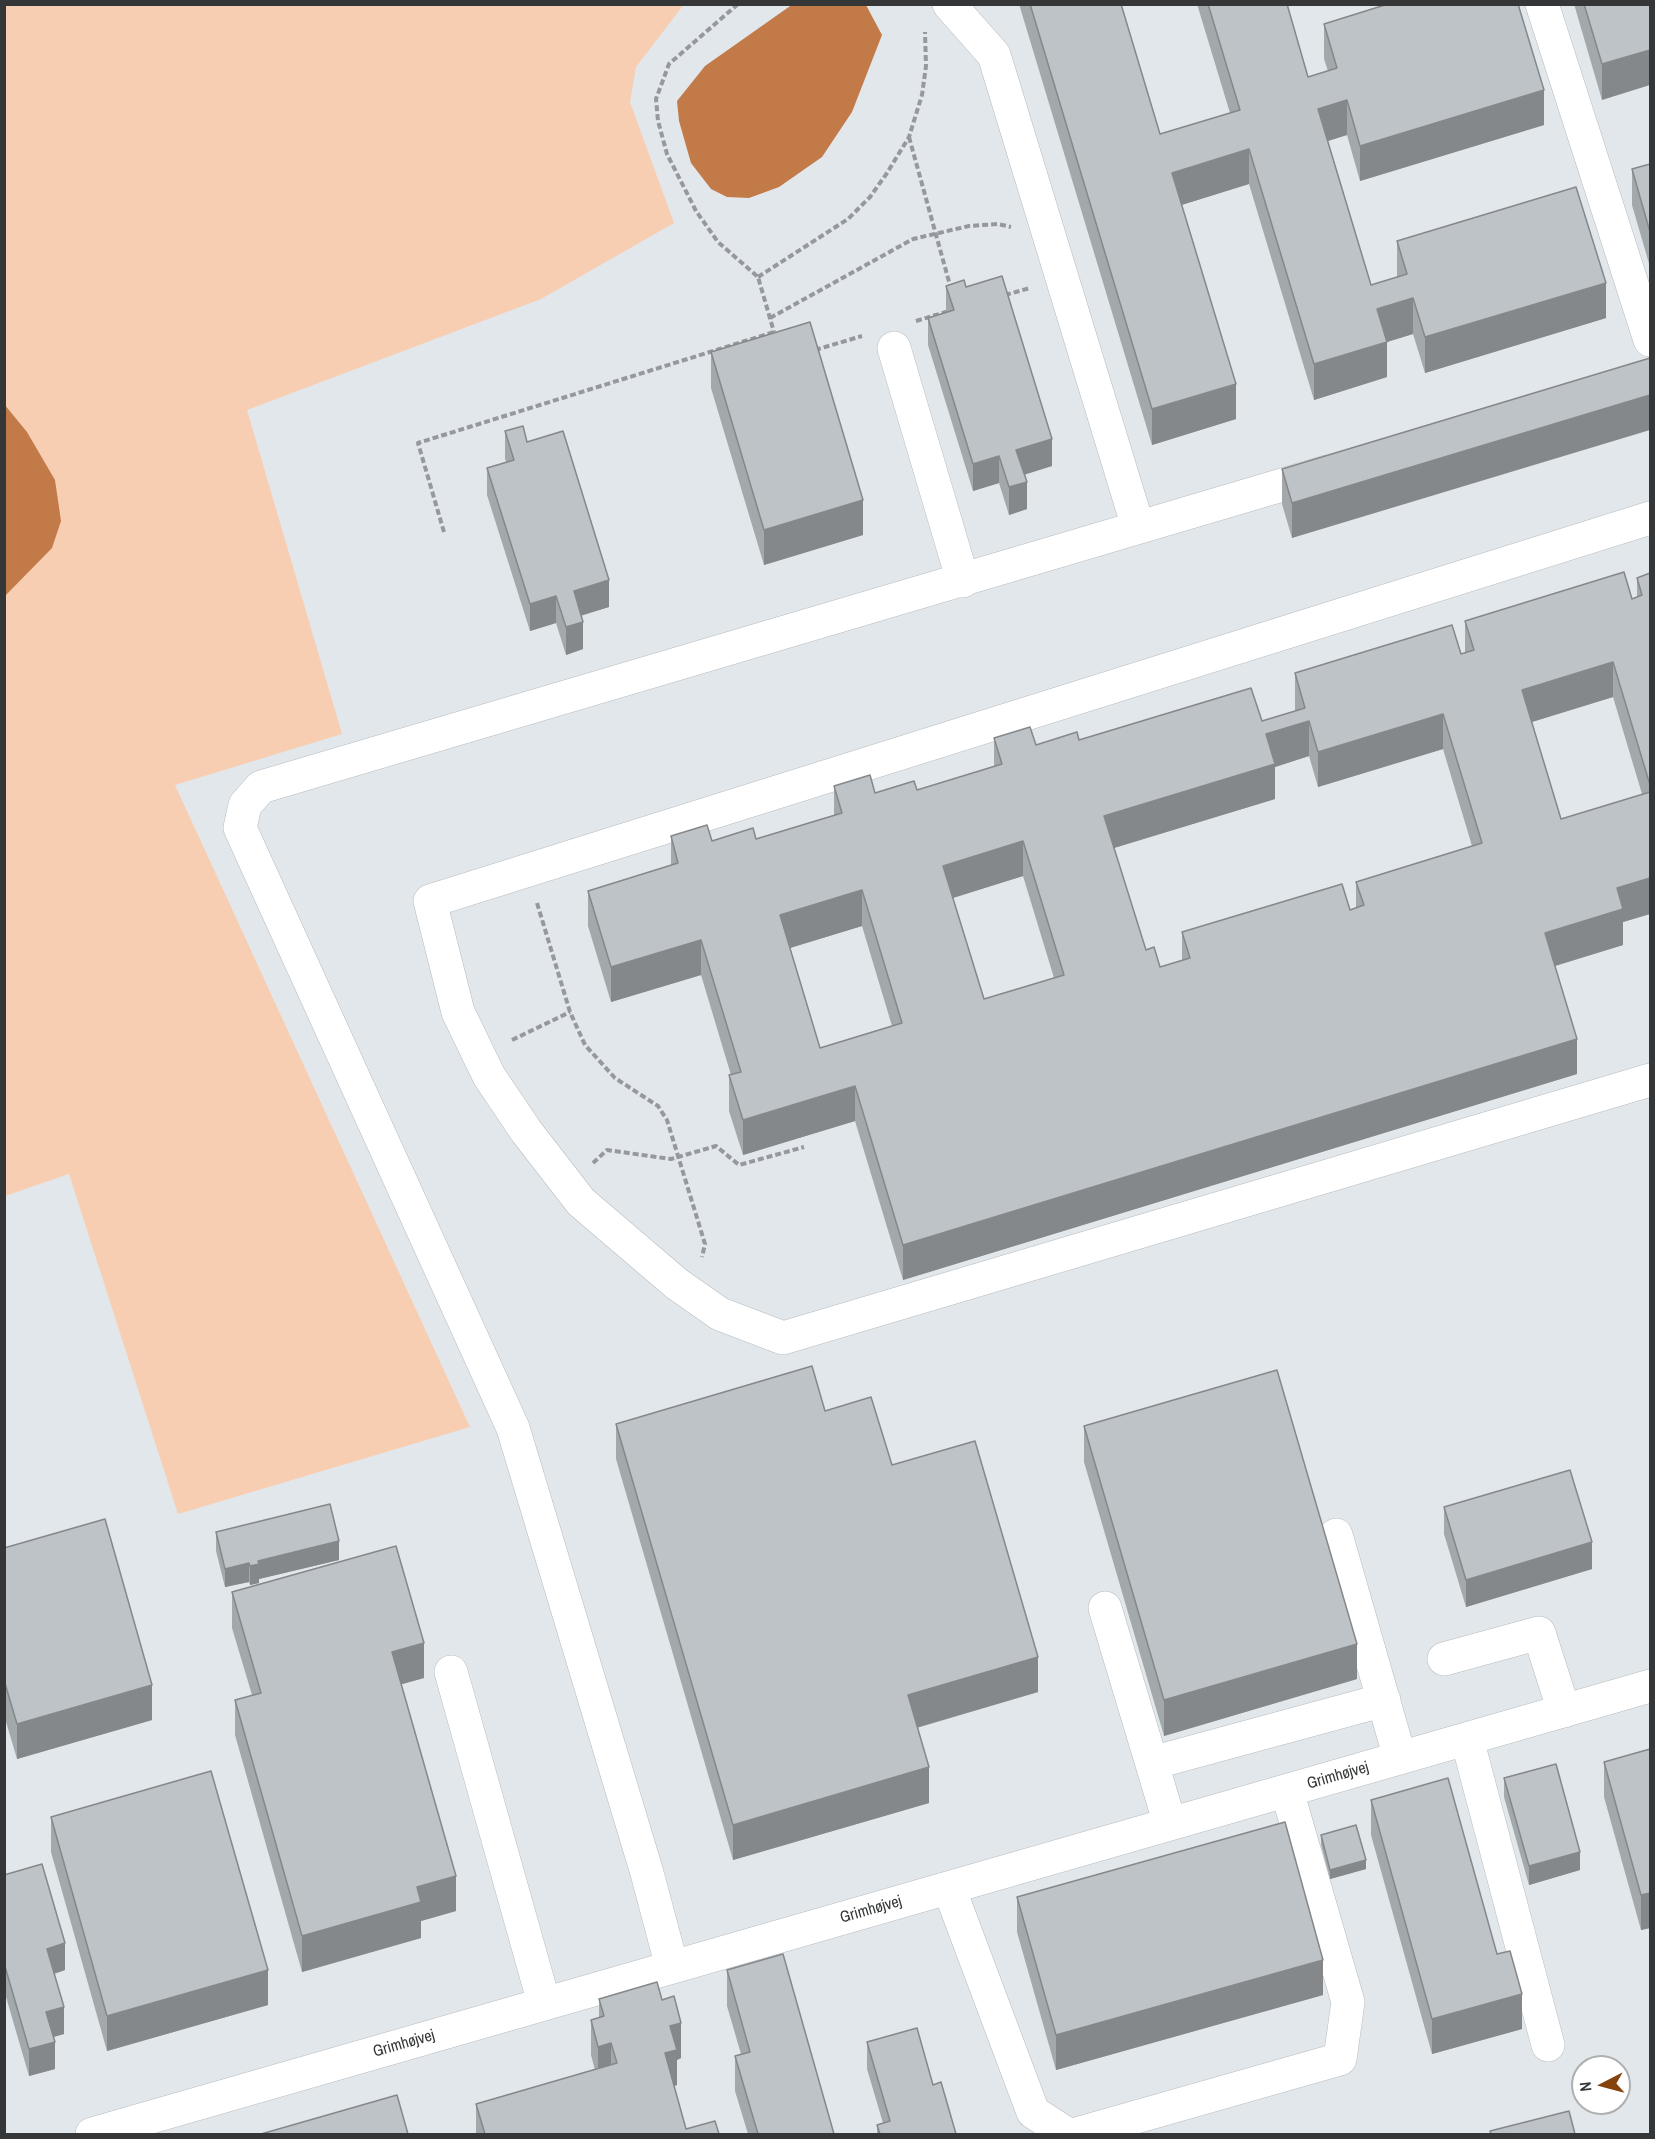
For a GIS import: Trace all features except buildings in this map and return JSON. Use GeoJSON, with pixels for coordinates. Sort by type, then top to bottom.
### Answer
{"type":"FeatureCollection","features":[{"type":"Feature","properties":{"kind":"street"},"geometry":{"type":"LineString","coordinates":[[1542,4],[1650,340]]}},
{"type":"Feature","properties":{"kind":"street"},"geometry":{"type":"LineString","coordinates":[[937,14],[994,55],[1138,528]]}},
{"type":"Feature","properties":{"kind":"street"},"geometry":{"type":"LineString","coordinates":[[891,335],[963,581]]}},
{"type":"Feature","properties":{"kind":"street"},"geometry":{"type":"LineString","coordinates":[[672,1967],[647,1873],[513,1428],[248,847],[240,828],[245,805],[261,787],[1354,464]]}},
{"type":"Feature","properties":{"kind":"street"},"geometry":{"type":"LineString","coordinates":[[1650,518],[430,901],[458,1011],[489,1076],[526,1131],[568,1186],[582,1202],[684,1289],[720,1314],[783,1338],[1650,1080]]}},
{"type":"Feature","properties":{"kind":"street"},"geometry":{"type":"LineString","coordinates":[[1336,1535],[1400,1758]]}},
{"type":"Feature","properties":{"kind":"street"},"geometry":{"type":"LineString","coordinates":[[1105,1608],[1170,1824]]}},
{"type":"Feature","properties":{"kind":"street"},"geometry":{"type":"LineString","coordinates":[[1444,1659],[1539,1633],[1564,1711]]}},
{"type":"Feature","properties":{"kind":"street"},"geometry":{"type":"LineString","coordinates":[[451,1672],[544,2003]]}},
{"type":"Feature","properties":{"kind":"street","name":"Grimhøjvej"},"geometry":{"type":"LineString","coordinates":[[92,2134],[1650,1686]]}},
{"type":"Feature","properties":{"kind":"street"},"geometry":{"type":"LineString","coordinates":[[1152,1763],[1384,1700]]}},
{"type":"Feature","properties":{"kind":"street"},"geometry":{"type":"LineString","coordinates":[[1467,1739],[1548,2045]]}},
{"type":"Feature","properties":{"kind":"street"},"geometry":{"type":"LineString","coordinates":[[1076,2134],[1340,2059],[1348,2002],[1287,1791]]}},
{"type":"Feature","properties":{"kind":"street"},"geometry":{"type":"LineString","coordinates":[[949,1888],[1033,2112],[1066,2134]]}},
{"type":"Feature","properties":{"kind":"path"},"geometry":{"type":"LineString","coordinates":[[738,4],[682,50],[669,64],[656,99],[658,121],[667,154],[696,211],[718,242],[758,277],[777,341]]}},
{"type":"Feature","properties":{"kind":"path"},"geometry":{"type":"LineString","coordinates":[[758,277],[848,219],[870,197],[909,136],[922,95],[937,14]]}},
{"type":"Feature","properties":{"kind":"path"},"geometry":{"type":"LineString","coordinates":[[909,136],[953,298]]}},
{"type":"Feature","properties":{"kind":"path"},"geometry":{"type":"LineString","coordinates":[[770,318],[897,246],[935,233],[998,224],[1049,234]]}},
{"type":"Feature","properties":{"kind":"path"},"geometry":{"type":"LineString","coordinates":[[999,297],[1062,279]]}},
{"type":"Feature","properties":{"kind":"path"},"geometry":{"type":"LineString","coordinates":[[805,353],[891,335],[956,309]]}},
{"type":"Feature","properties":{"kind":"path"},"geometry":{"type":"LineString","coordinates":[[444,532],[418,443],[774,332]]}},
{"type":"Feature","properties":{"kind":"path"},"geometry":{"type":"LineString","coordinates":[[527,871],[570,1012],[585,1045],[615,1078],[658,1106],[667,1120],[705,1244],[705,1252],[684,1289]]}},
{"type":"Feature","properties":{"kind":"path"},"geometry":{"type":"LineString","coordinates":[[480,1055],[570,1012]]}},
{"type":"Feature","properties":{"kind":"path"},"geometry":{"type":"LineString","coordinates":[[568,1186],[606,1150],[671,1159],[716,1146],[739,1165],[804,1147]]}},
{"type":"Feature","properties":{"kind":"shaded area"},"geometry":{"type":"Polygon","coordinates":[[[681,4],[682,7],[636,67],[630,102],[674,223],[541,299],[247,410],[342,734],[175,785],[470,1427],[178,1514],[69,1174],[5,1196],[4,5],[681,4]]]}},
{"type":"Feature","properties":{"kind":"shaded area"},"geometry":{"type":"Polygon","coordinates":[[[793,4],[866,5],[882,35],[852,112],[822,157],[779,187],[749,198],[727,197],[711,189],[691,163],[679,121],[677,101],[705,66],[793,4]]]}},
{"type":"Feature","properties":{"kind":"shaded area"},"geometry":{"type":"Polygon","coordinates":[[[4,404],[27,432],[55,480],[61,521],[52,548],[5,596],[4,404]]]}}]}
